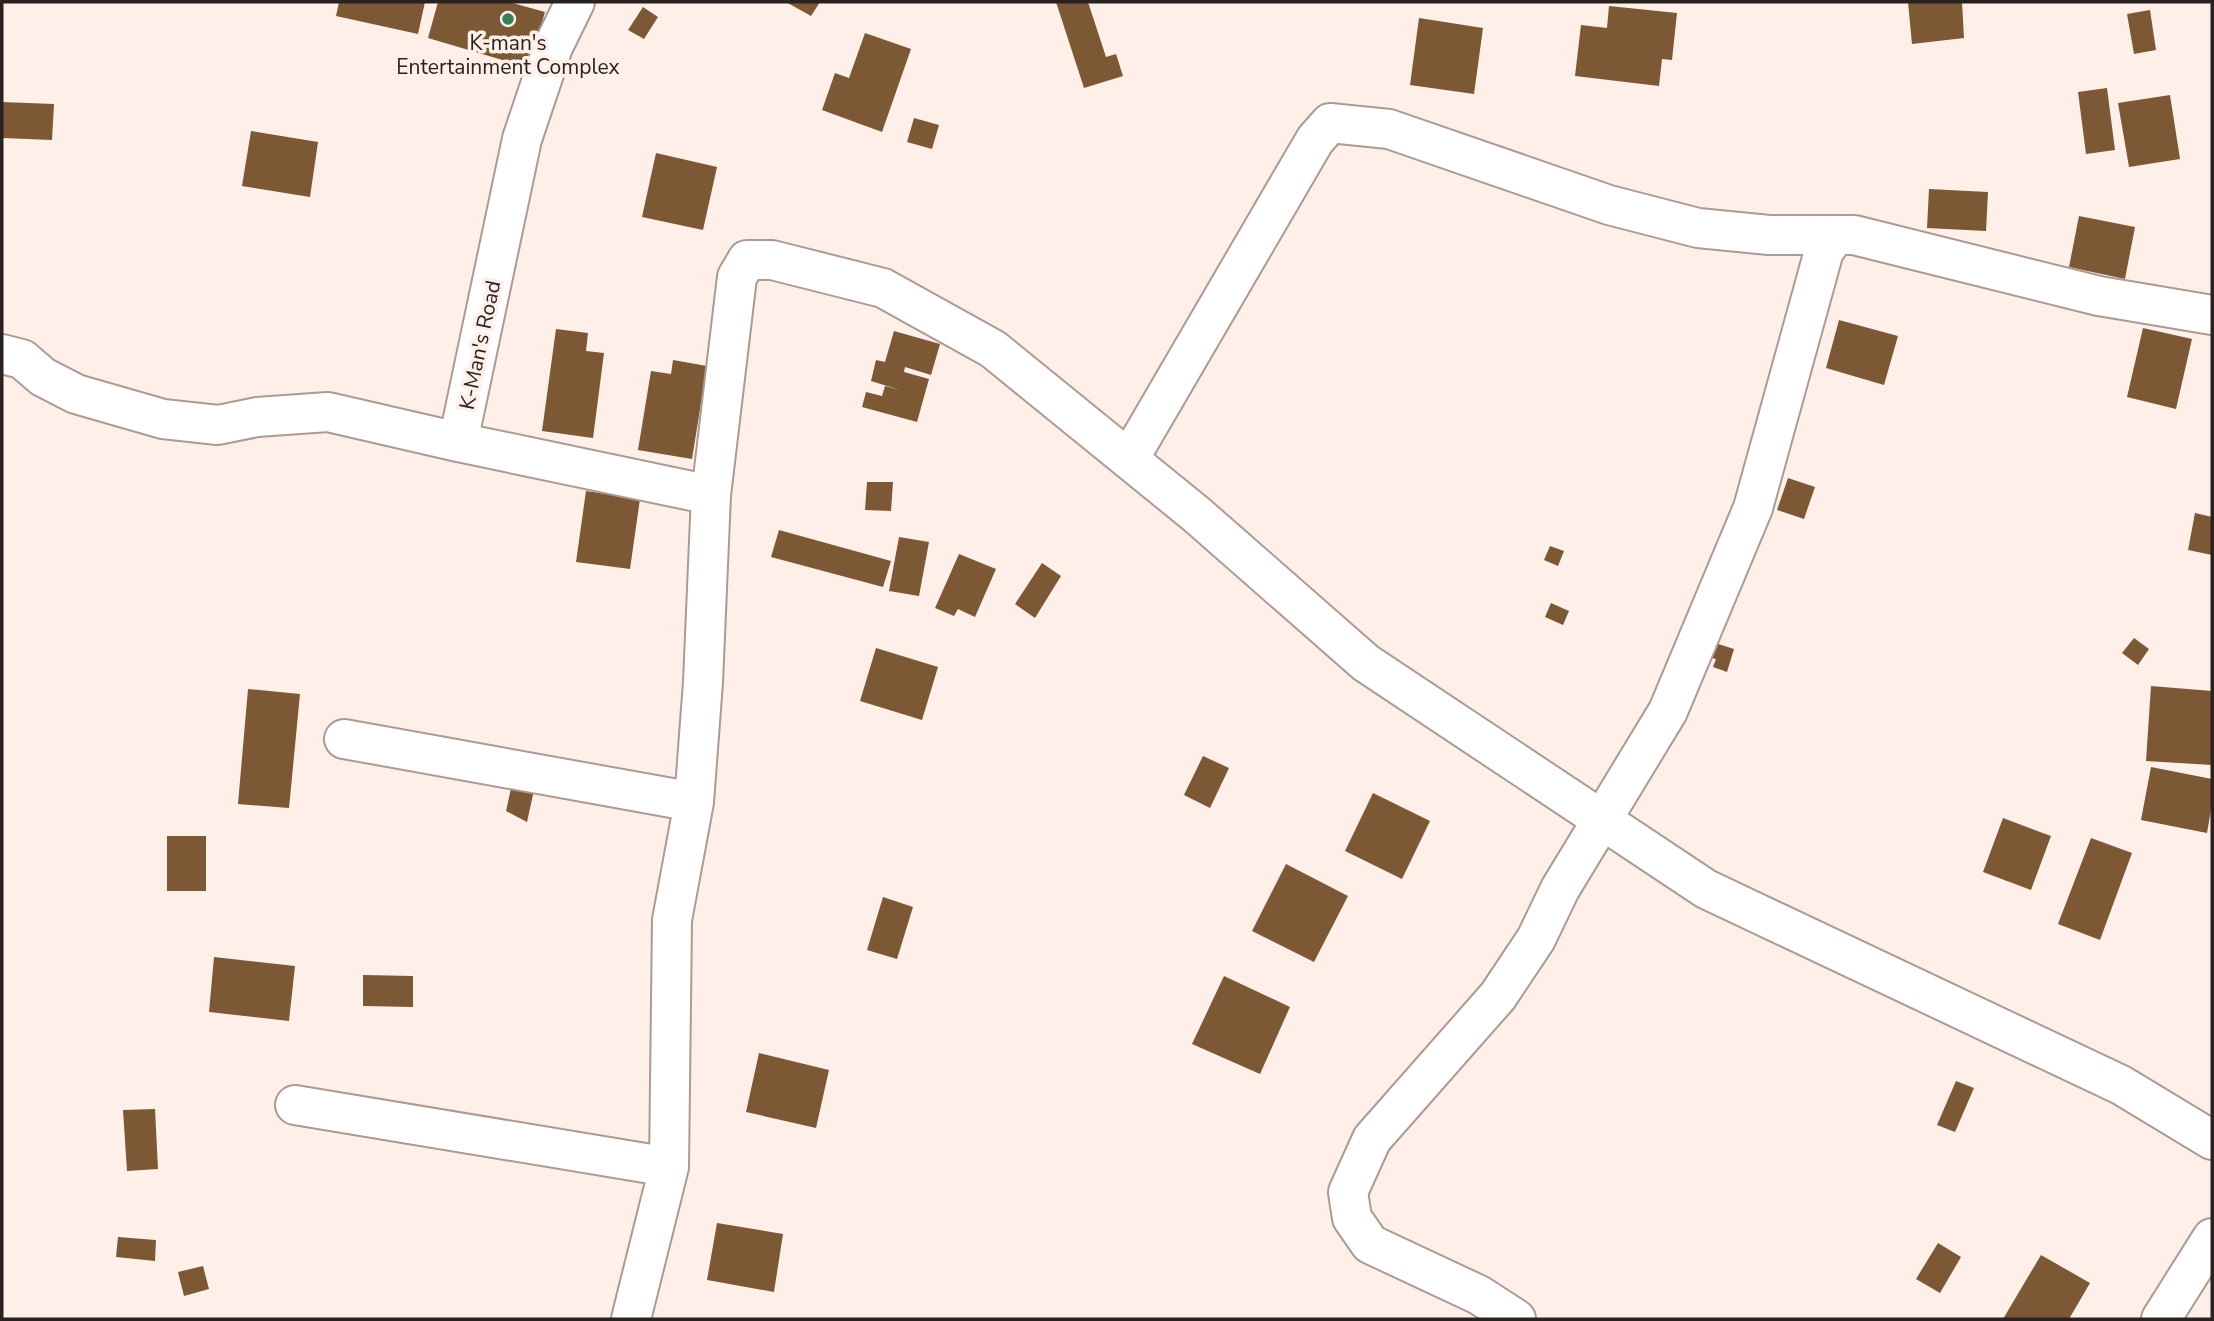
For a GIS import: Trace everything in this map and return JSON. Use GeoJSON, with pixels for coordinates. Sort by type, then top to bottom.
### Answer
{"type":"FeatureCollection","features":[{"type":"Feature","properties":{"kind":"street","name":"K-Man's Road"},"geometry":{"type":"LineString","coordinates":[[458,442],[522,139],[553,47],[575,2]]}},
{"type":"Feature","properties":{"kind":"street"},"geometry":{"type":"LineString","coordinates":[[1129,459],[1315,140],[1330,123],[1389,130],[1609,205],[1698,228],[1769,235],[1854,235],[2099,296],[2212,315]]}},
{"type":"Feature","properties":{"kind":"street"},"geometry":{"type":"LineString","coordinates":[[1516,1319],[1479,1295],[1370,1244],[1352,1218],[1348,1192],[1372,1139],[1499,996],[1536,939],[1560,889],[1668,711],[1753,508],[1824,251],[1835,236]]}},
{"type":"Feature","properties":{"kind":"street"},"geometry":{"type":"LineString","coordinates":[[631,1319],[669,1167],[672,920],[694,802],[704,682],[711,495],[737,277],[747,260],[772,260],[883,288],[993,349],[1196,514],[1366,663],[1706,889],[2121,1085],[2212,1140]]}},
{"type":"Feature","properties":{"kind":"street"},"geometry":{"type":"LineString","coordinates":[[2,354],[22,359],[43,377],[76,394],[163,419],[218,425],[257,417],[327,412],[711,495]]}},
{"type":"Feature","properties":{"kind":"street"},"geometry":{"type":"LineString","coordinates":[[344,739],[694,802]]}},
{"type":"Feature","properties":{"kind":"street"},"geometry":{"type":"LineString","coordinates":[[295,1105],[669,1167]]}},
{"type":"Feature","properties":{"kind":"street"},"geometry":{"type":"LineString","coordinates":[[2161,1319],[2212,1238]]}},
{"type":"Feature","properties":{"kind":"building"},"geometry":{"type":"Polygon","coordinates":[[[339,2],[425,2],[418,34],[336,16],[339,2]]]}},
{"type":"Feature","properties":{"kind":"building"},"geometry":{"type":"Polygon","coordinates":[[[438,2],[509,2],[545,12],[529,68],[428,38],[438,2]]]}},
{"type":"Feature","properties":{"kind":"building"},"geometry":{"type":"Polygon","coordinates":[[[786,2],[820,2],[811,16],[786,2]]]}},
{"type":"Feature","properties":{"kind":"building"},"geometry":{"type":"Polygon","coordinates":[[[1056,2],[1088,2],[1106,57],[1116,54],[1123,76],[1084,88],[1056,2]]]}},
{"type":"Feature","properties":{"kind":"building"},"geometry":{"type":"Polygon","coordinates":[[[1908,2],[1962,2],[1964,38],[1912,44],[1908,2]]]}},
{"type":"Feature","properties":{"kind":"building"},"geometry":{"type":"Polygon","coordinates":[[[1609,6],[1677,13],[1672,60],[1662,59],[1659,86],[1575,76],[1581,25],[1607,28],[1609,6]]]}},
{"type":"Feature","properties":{"kind":"building"},"geometry":{"type":"Polygon","coordinates":[[[643,7],[658,17],[644,39],[628,30],[643,7]]]}},
{"type":"Feature","properties":{"kind":"building"},"geometry":{"type":"Polygon","coordinates":[[[2150,10],[2156,50],[2134,54],[2127,14],[2150,10]]]}},
{"type":"Feature","properties":{"kind":"building"},"geometry":{"type":"Polygon","coordinates":[[[1419,18],[1483,28],[1474,94],[1410,85],[1419,18]]]}},
{"type":"Feature","properties":{"kind":"building"},"geometry":{"type":"Polygon","coordinates":[[[865,33],[911,49],[882,132],[822,110],[835,73],[849,78],[865,33]]]}},
{"type":"Feature","properties":{"kind":"building"},"geometry":{"type":"Polygon","coordinates":[[[2107,88],[2115,150],[2086,154],[2078,92],[2107,88]]]}},
{"type":"Feature","properties":{"kind":"building"},"geometry":{"type":"Polygon","coordinates":[[[2170,95],[2180,159],[2129,167],[2118,103],[2170,95]]]}},
{"type":"Feature","properties":{"kind":"building"},"geometry":{"type":"Polygon","coordinates":[[[2,102],[54,104],[52,140],[2,138],[2,102]]]}},
{"type":"Feature","properties":{"kind":"building"},"geometry":{"type":"Polygon","coordinates":[[[914,118],[939,125],[932,149],[907,142],[914,118]]]}},
{"type":"Feature","properties":{"kind":"building"},"geometry":{"type":"Polygon","coordinates":[[[251,131],[318,142],[310,197],[242,186],[251,131]]]}},
{"type":"Feature","properties":{"kind":"building"},"geometry":{"type":"Polygon","coordinates":[[[656,153],[717,167],[703,230],[642,217],[656,153]]]}},
{"type":"Feature","properties":{"kind":"building"},"geometry":{"type":"Polygon","coordinates":[[[1929,189],[1988,192],[1986,231],[1927,228],[1929,189]]]}},
{"type":"Feature","properties":{"kind":"building"},"geometry":{"type":"Polygon","coordinates":[[[2079,216],[2135,227],[2125,279],[2069,267],[2079,216]]]}},
{"type":"Feature","properties":{"kind":"building"},"geometry":{"type":"Polygon","coordinates":[[[1839,320],[1898,336],[1884,385],[1826,368],[1839,320]]]}},
{"type":"Feature","properties":{"kind":"building"},"geometry":{"type":"Polygon","coordinates":[[[2143,328],[2192,339],[2176,409],[2127,397],[2143,328]]]}},
{"type":"Feature","properties":{"kind":"building"},"geometry":{"type":"Polygon","coordinates":[[[556,329],[588,333],[586,351],[604,353],[593,438],[542,431],[556,329]]]}},
{"type":"Feature","properties":{"kind":"building"},"geometry":{"type":"Polygon","coordinates":[[[894,331],[940,344],[931,375],[905,367],[904,372],[929,379],[917,422],[862,407],[866,392],[882,396],[885,386],[900,390],[871,381],[876,360],[885,362],[894,331]]]}},
{"type":"Feature","properties":{"kind":"building"},"geometry":{"type":"Polygon","coordinates":[[[673,360],[707,366],[692,459],[638,450],[651,371],[671,374],[673,360]]]}},
{"type":"Feature","properties":{"kind":"building"},"geometry":{"type":"Polygon","coordinates":[[[1788,478],[1815,487],[1804,519],[1777,510],[1788,478]]]}},
{"type":"Feature","properties":{"kind":"building"},"geometry":{"type":"Polygon","coordinates":[[[867,482],[893,482],[891,511],[865,510],[867,482]]]}},
{"type":"Feature","properties":{"kind":"building"},"geometry":{"type":"Polygon","coordinates":[[[586,491],[640,499],[630,569],[576,562],[586,491]]]}},
{"type":"Feature","properties":{"kind":"building"},"geometry":{"type":"Polygon","coordinates":[[[2195,513],[2212,517],[2212,555],[2188,550],[2195,513]]]}},
{"type":"Feature","properties":{"kind":"building"},"geometry":{"type":"Polygon","coordinates":[[[779,530],[891,561],[883,587],[771,557],[779,530]]]}},
{"type":"Feature","properties":{"kind":"building"},"geometry":{"type":"Polygon","coordinates":[[[899,537],[929,542],[919,596],[889,591],[899,537]]]}},
{"type":"Feature","properties":{"kind":"building"},"geometry":{"type":"Polygon","coordinates":[[[1550,546],[1564,551],[1558,566],[1544,560],[1550,546]]]}},
{"type":"Feature","properties":{"kind":"building"},"geometry":{"type":"Polygon","coordinates":[[[959,554],[996,569],[975,617],[958,609],[954,616],[935,608],[959,554]]]}},
{"type":"Feature","properties":{"kind":"building"},"geometry":{"type":"Polygon","coordinates":[[[1042,563],[1061,576],[1035,618],[1015,604],[1042,563]]]}},
{"type":"Feature","properties":{"kind":"building"},"geometry":{"type":"Polygon","coordinates":[[[1551,603],[1569,611],[1563,625],[1545,617],[1551,603]]]}},
{"type":"Feature","properties":{"kind":"building"},"geometry":{"type":"Polygon","coordinates":[[[2134,638],[2149,649],[2138,665],[2122,653],[2134,638]]]}},
{"type":"Feature","properties":{"kind":"building"},"geometry":{"type":"Polygon","coordinates":[[[1712,642],[1734,649],[1727,672],[1713,667],[1716,659],[1707,657],[1712,642]]]}},
{"type":"Feature","properties":{"kind":"building"},"geometry":{"type":"Polygon","coordinates":[[[876,648],[938,667],[922,720],[860,701],[876,648]]]}},
{"type":"Feature","properties":{"kind":"building"},"geometry":{"type":"Polygon","coordinates":[[[2151,686],[2212,691],[2212,765],[2146,761],[2151,686]]]}},
{"type":"Feature","properties":{"kind":"building"},"geometry":{"type":"Polygon","coordinates":[[[248,689],[300,694],[289,808],[238,804],[248,689]]]}},
{"type":"Feature","properties":{"kind":"building"},"geometry":{"type":"Polygon","coordinates":[[[1203,756],[1229,768],[1210,808],[1184,795],[1203,756]]]}},
{"type":"Feature","properties":{"kind":"building"},"geometry":{"type":"Polygon","coordinates":[[[2151,767],[2212,779],[2212,804],[2207,833],[2141,820],[2151,767]]]}},
{"type":"Feature","properties":{"kind":"building"},"geometry":{"type":"Polygon","coordinates":[[[512,784],[534,790],[527,822],[506,811],[512,784]]]}},
{"type":"Feature","properties":{"kind":"building"},"geometry":{"type":"Polygon","coordinates":[[[1373,793],[1430,821],[1402,879],[1345,851],[1373,793]]]}},
{"type":"Feature","properties":{"kind":"building"},"geometry":{"type":"Polygon","coordinates":[[[2003,818],[2051,836],[2031,890],[1983,872],[2003,818]]]}},
{"type":"Feature","properties":{"kind":"building"},"geometry":{"type":"Polygon","coordinates":[[[167,836],[206,836],[206,891],[167,891],[167,836]]]}},
{"type":"Feature","properties":{"kind":"building"},"geometry":{"type":"Polygon","coordinates":[[[2091,838],[2132,853],[2100,940],[2058,924],[2091,838]]]}},
{"type":"Feature","properties":{"kind":"building"},"geometry":{"type":"Polygon","coordinates":[[[1286,864],[1348,896],[1314,962],[1252,931],[1286,864]]]}},
{"type":"Feature","properties":{"kind":"building"},"geometry":{"type":"Polygon","coordinates":[[[883,897],[913,907],[897,959],[867,950],[883,897]]]}},
{"type":"Feature","properties":{"kind":"building"},"geometry":{"type":"Polygon","coordinates":[[[214,957],[295,966],[289,1021],[209,1012],[214,957]]]}},
{"type":"Feature","properties":{"kind":"building"},"geometry":{"type":"Polygon","coordinates":[[[363,975],[413,976],[413,1007],[363,1006],[363,975]]]}},
{"type":"Feature","properties":{"kind":"building"},"geometry":{"type":"Polygon","coordinates":[[[1224,976],[1290,1007],[1260,1074],[1192,1044],[1224,976]]]}},
{"type":"Feature","properties":{"kind":"building"},"geometry":{"type":"Polygon","coordinates":[[[759,1053],[829,1070],[816,1128],[746,1112],[759,1053]]]}},
{"type":"Feature","properties":{"kind":"building"},"geometry":{"type":"Polygon","coordinates":[[[1956,1081],[1974,1088],[1955,1132],[1937,1125],[1956,1081]]]}},
{"type":"Feature","properties":{"kind":"building"},"geometry":{"type":"Polygon","coordinates":[[[155,1109],[158,1169],[127,1171],[123,1110],[155,1109]]]}},
{"type":"Feature","properties":{"kind":"building"},"geometry":{"type":"Polygon","coordinates":[[[717,1223],[783,1234],[774,1292],[707,1280],[717,1223]]]}},
{"type":"Feature","properties":{"kind":"building"},"geometry":{"type":"Polygon","coordinates":[[[118,1237],[156,1240],[155,1261],[116,1257],[118,1237]]]}},
{"type":"Feature","properties":{"kind":"building"},"geometry":{"type":"Polygon","coordinates":[[[1938,1243],[1961,1257],[1940,1293],[1916,1279],[1938,1243]]]}},
{"type":"Feature","properties":{"kind":"building"},"geometry":{"type":"Polygon","coordinates":[[[2041,1255],[2090,1283],[2069,1319],[2003,1319],[2041,1255]]]}},
{"type":"Feature","properties":{"kind":"building"},"geometry":{"type":"Polygon","coordinates":[[[203,1266],[209,1289],[184,1296],[178,1272],[203,1266]]]}},
{"type":"Feature","properties":{"kind":"place","name":"K-man's Entertainment Complex"},"geometry":{"type":"Point","coordinates":[508,19]}}]}
